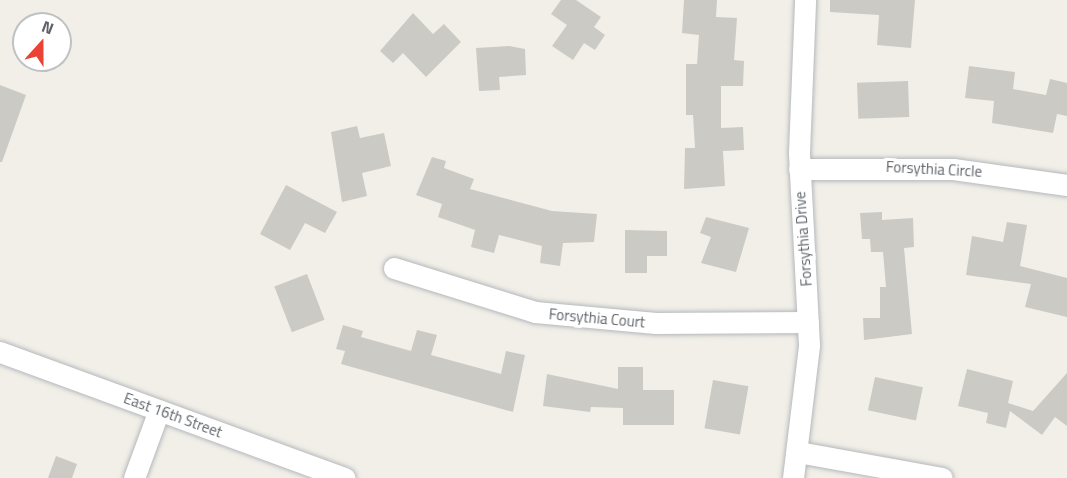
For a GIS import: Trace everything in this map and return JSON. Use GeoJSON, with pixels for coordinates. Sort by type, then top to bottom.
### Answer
{"type":"FeatureCollection","features":[{"type":"Feature","properties":{"kind":"street","name":"Forsythia Drive"},"geometry":{"type":"LineString","coordinates":[[793,478],[798,452],[808,322],[799,169],[805,0]]}},
{"type":"Feature","properties":{"kind":"street","name":"Forsythia Circle"},"geometry":{"type":"LineString","coordinates":[[799,169],[962,169],[1067,185]]}},
{"type":"Feature","properties":{"kind":"street","name":"Forsythia Court"},"geometry":{"type":"LineString","coordinates":[[394,268],[501,304],[569,316],[656,323],[808,322]]}},
{"type":"Feature","properties":{"kind":"street","name":"East 16th Street"},"geometry":{"type":"LineString","coordinates":[[0,352],[345,478]]}},
{"type":"Feature","properties":{"kind":"street"},"geometry":{"type":"LineString","coordinates":[[135,478],[159,410]]}},
{"type":"Feature","properties":{"kind":"street"},"geometry":{"type":"LineString","coordinates":[[798,452],[942,478]]}},
{"type":"Feature","properties":{"kind":"building"},"geometry":{"type":"Polygon","coordinates":[[[561,0],[576,0],[601,17],[594,27],[605,35],[595,50],[584,43],[573,60],[552,46],[567,25],[551,14],[561,0]]]}},
{"type":"Feature","properties":{"kind":"building"},"geometry":{"type":"Polygon","coordinates":[[[684,0],[717,0],[716,17],[737,18],[734,60],[744,61],[743,86],[721,86],[721,128],[743,127],[744,150],[723,151],[725,186],[684,189],[685,148],[695,148],[693,115],[686,115],[686,64],[697,64],[699,35],[682,33],[684,0]]]}},
{"type":"Feature","properties":{"kind":"building"},"geometry":{"type":"Polygon","coordinates":[[[830,0],[915,0],[911,48],[877,45],[879,15],[830,12],[830,0]]]}},
{"type":"Feature","properties":{"kind":"building"},"geometry":{"type":"Polygon","coordinates":[[[413,13],[433,34],[444,24],[461,42],[426,77],[403,53],[393,63],[380,51],[413,13]]]}},
{"type":"Feature","properties":{"kind":"building"},"geometry":{"type":"Polygon","coordinates":[[[509,46],[525,49],[526,75],[499,77],[500,90],[479,91],[476,48],[509,46]]]}},
{"type":"Feature","properties":{"kind":"building"},"geometry":{"type":"Polygon","coordinates":[[[969,66],[1015,72],[1013,89],[1046,95],[1050,79],[1067,83],[1067,116],[1057,114],[1053,133],[992,123],[994,101],[965,98],[969,66]]]}},
{"type":"Feature","properties":{"kind":"building"},"geometry":{"type":"Polygon","coordinates":[[[908,81],[909,117],[858,119],[857,83],[908,81]]]}},
{"type":"Feature","properties":{"kind":"building"},"geometry":{"type":"Polygon","coordinates":[[[0,85],[26,95],[2,162],[0,162],[0,85]]]}},
{"type":"Feature","properties":{"kind":"building"},"geometry":{"type":"Polygon","coordinates":[[[357,126],[360,138],[384,133],[391,166],[362,173],[367,196],[342,202],[331,132],[357,126]]]}},
{"type":"Feature","properties":{"kind":"building"},"geometry":{"type":"Polygon","coordinates":[[[432,157],[446,161],[444,168],[474,179],[470,189],[552,211],[597,214],[594,242],[563,243],[560,266],[540,263],[542,246],[499,235],[494,253],[471,247],[475,230],[438,217],[442,204],[416,195],[432,157]]]}},
{"type":"Feature","properties":{"kind":"building"},"geometry":{"type":"Polygon","coordinates":[[[286,185],[337,212],[325,233],[305,223],[290,250],[260,234],[286,185]]]}},
{"type":"Feature","properties":{"kind":"building"},"geometry":{"type":"Polygon","coordinates":[[[882,212],[882,220],[913,218],[914,247],[904,248],[912,334],[864,340],[863,318],[880,318],[880,287],[886,287],[883,252],[871,252],[870,239],[862,239],[860,213],[882,212]]]}},
{"type":"Feature","properties":{"kind":"building"},"geometry":{"type":"Polygon","coordinates":[[[706,217],[749,228],[736,272],[701,263],[711,237],[700,233],[706,217]]]}},
{"type":"Feature","properties":{"kind":"building"},"geometry":{"type":"Polygon","coordinates":[[[1007,222],[1027,225],[1020,266],[1067,278],[1067,317],[1025,307],[1031,284],[966,275],[972,236],[1003,242],[1007,222]]]}},
{"type":"Feature","properties":{"kind":"building"},"geometry":{"type":"Polygon","coordinates":[[[625,230],[667,231],[667,256],[647,256],[647,273],[625,273],[625,230]]]}},
{"type":"Feature","properties":{"kind":"building"},"geometry":{"type":"Polygon","coordinates":[[[307,274],[325,320],[292,332],[274,287],[307,274]]]}},
{"type":"Feature","properties":{"kind":"building"},"geometry":{"type":"Polygon","coordinates":[[[343,325],[363,331],[361,337],[411,351],[417,330],[437,335],[431,355],[501,374],[506,351],[525,355],[513,412],[341,364],[345,351],[336,349],[343,325]]]}},
{"type":"Feature","properties":{"kind":"building"},"geometry":{"type":"Polygon","coordinates":[[[618,367],[643,367],[643,390],[674,390],[674,425],[623,425],[623,408],[591,407],[590,412],[543,406],[547,374],[618,389],[618,367]]]}},
{"type":"Feature","properties":{"kind":"building"},"geometry":{"type":"Polygon","coordinates":[[[967,369],[1013,381],[1008,403],[1033,411],[1067,373],[1067,426],[1055,417],[1042,435],[1010,411],[1006,428],[986,423],[988,413],[958,406],[967,369]]]}},
{"type":"Feature","properties":{"kind":"building"},"geometry":{"type":"Polygon","coordinates":[[[875,377],[923,387],[916,420],[868,410],[875,377]]]}},
{"type":"Feature","properties":{"kind":"building"},"geometry":{"type":"Polygon","coordinates":[[[713,380],[748,386],[740,435],[704,428],[713,380]]]}},
{"type":"Feature","properties":{"kind":"building"},"geometry":{"type":"Polygon","coordinates":[[[56,456],[77,464],[72,478],[48,478],[56,456]]]}}]}
